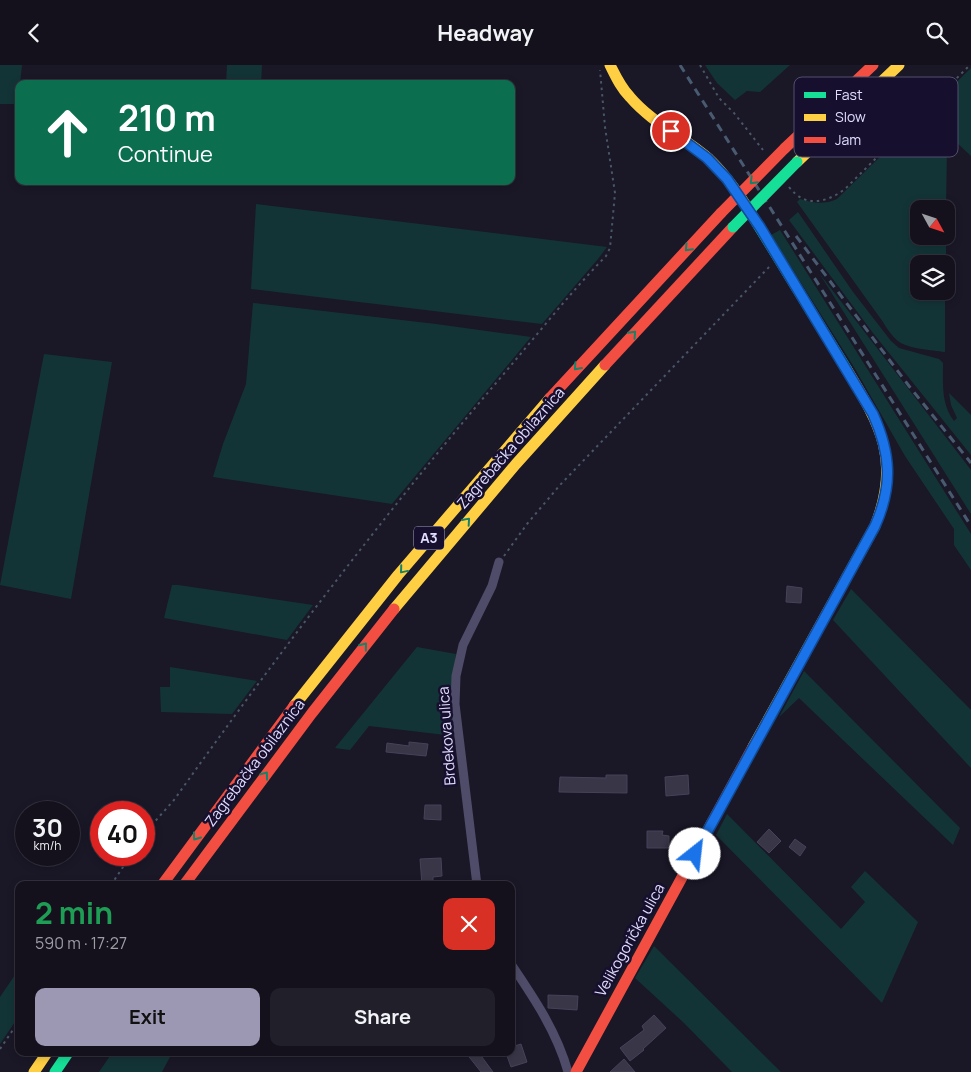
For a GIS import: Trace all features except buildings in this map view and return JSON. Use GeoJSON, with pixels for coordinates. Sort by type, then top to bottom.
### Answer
{"type":"FeatureCollection","features":[{"type":"Feature","properties":{"kind":"main road","name":"Velikogorička ulica"},"geometry":{"type":"LineString","coordinates":[[576,1072],[590,1043],[882,509],[888,461],[885,445],[873,414],[760,227],[721,171],[707,158],[640,108],[623,90],[610,65]]}},
{"type":"Feature","properties":{"kind":"main road","name":"Zagrebačka obilaznica"},"geometry":{"type":"LineString","coordinates":[[861,77],[874,65]]}},
{"type":"Feature","properties":{"kind":"main road","name":"Zagrebačka obilaznica"},"geometry":{"type":"LineString","coordinates":[[886,77],[899,65]]}},
{"type":"Feature","properties":{"kind":"main road","name":"Zagrebačka obilaznica"},"geometry":{"type":"LineString","coordinates":[[165,881],[278,727],[439,525],[550,397],[721,213],[794,140]]}},
{"type":"Feature","properties":{"kind":"main road","name":"Zagrebačka obilaznica"},"geometry":{"type":"LineString","coordinates":[[187,881],[293,737],[449,542],[564,409],[734,227],[802,157]]}},
{"type":"Feature","properties":{"kind":"main road"},"geometry":{"type":"LineString","coordinates":[[34,1072],[45,1056]]}},
{"type":"Feature","properties":{"kind":"main road"},"geometry":{"type":"LineString","coordinates":[[55,1072],[66,1056]]}},
{"type":"Feature","properties":{"kind":"street","name":"Brdekova ulica"},"geometry":{"type":"LineString","coordinates":[[477,881],[455,704],[456,676],[463,645],[492,586],[499,562]]}},
{"type":"Feature","properties":{"kind":"street"},"geometry":{"type":"LineString","coordinates":[[515,970],[558,1041],[568,1072]]}},
{"type":"Feature","properties":{"kind":"path"},"geometry":{"type":"LineString","coordinates":[[155,821],[174,800],[315,607],[395,505],[532,339],[606,256],[610,248],[614,193],[602,105],[600,65]]}},
{"type":"Feature","properties":{"kind":"path"},"geometry":{"type":"LineString","coordinates":[[499,562],[527,524],[560,485],[778,258]]}},
{"type":"Feature","properties":{"kind":"path"},"geometry":{"type":"LineString","coordinates":[[114,881],[124,866]]}},
{"type":"Feature","properties":{"kind":"path"},"geometry":{"type":"LineString","coordinates":[[0,1049],[15,1027]]}},
{"type":"Feature","properties":{"kind":"green space"},"geometry":{"type":"Polygon","coordinates":[[[0,65],[22,65],[20,80],[15,80],[15,104],[0,104],[0,65]]]}},
{"type":"Feature","properties":{"kind":"green space"},"geometry":{"type":"Polygon","coordinates":[[[227,65],[262,65],[261,80],[226,80],[227,65]]]}},
{"type":"Feature","properties":{"kind":"green space"},"geometry":{"type":"Polygon","coordinates":[[[705,65],[790,65],[760,92],[747,91],[735,100],[717,83],[705,65]]]}},
{"type":"Feature","properties":{"kind":"green space"},"geometry":{"type":"Polygon","coordinates":[[[971,68],[971,156],[958,144],[958,81],[971,68]]]}},
{"type":"Feature","properties":{"kind":"green space"},"geometry":{"type":"Polygon","coordinates":[[[880,157],[947,157],[946,200],[910,200],[910,245],[946,245],[946,255],[910,255],[910,300],[945,300],[945,352],[908,346],[902,344],[892,335],[797,202],[800,199],[809,202],[828,202],[837,199],[880,157]]]}},
{"type":"Feature","properties":{"kind":"green space"},"geometry":{"type":"Polygon","coordinates":[[[256,204],[607,247],[542,324],[251,289],[256,204]]]}},
{"type":"Feature","properties":{"kind":"green space"},"geometry":{"type":"Polygon","coordinates":[[[798,212],[853,292],[891,341],[899,348],[939,359],[943,363],[945,401],[950,414],[954,421],[957,418],[951,405],[949,393],[971,415],[971,455],[873,333],[789,220],[798,212]]]}},
{"type":"Feature","properties":{"kind":"green space"},"geometry":{"type":"Polygon","coordinates":[[[780,230],[971,534],[971,570],[954,545],[954,529],[905,456],[854,367],[771,235],[780,230]]]}},
{"type":"Feature","properties":{"kind":"green space"},"geometry":{"type":"Polygon","coordinates":[[[819,273],[971,470],[971,514],[819,273]]]}},
{"type":"Feature","properties":{"kind":"green space"},"geometry":{"type":"Polygon","coordinates":[[[253,303],[531,337],[392,504],[213,477],[223,444],[246,384],[253,303]]]}},
{"type":"Feature","properties":{"kind":"green space"},"geometry":{"type":"Polygon","coordinates":[[[44,354],[112,362],[71,599],[0,585],[44,354]]]}},
{"type":"Feature","properties":{"kind":"green space"},"geometry":{"type":"Polygon","coordinates":[[[172,585],[313,605],[287,640],[164,618],[172,585]]]}},
{"type":"Feature","properties":{"kind":"green space"},"geometry":{"type":"Polygon","coordinates":[[[851,589],[971,710],[971,768],[833,620],[851,589]]]}},
{"type":"Feature","properties":{"kind":"green space"},"geometry":{"type":"Polygon","coordinates":[[[417,647],[456,654],[452,689],[454,736],[369,726],[350,750],[335,748],[417,647]]]}},
{"type":"Feature","properties":{"kind":"green space"},"geometry":{"type":"Polygon","coordinates":[[[170,667],[257,681],[232,714],[161,712],[160,687],[170,687],[170,667]]]}},
{"type":"Feature","properties":{"kind":"green space"},"geometry":{"type":"Polygon","coordinates":[[[804,671],[960,828],[953,845],[799,698],[779,717],[804,671]]]}},
{"type":"Feature","properties":{"kind":"green space"},"geometry":{"type":"Polygon","coordinates":[[[727,814],[841,929],[865,902],[851,887],[865,871],[918,922],[882,1003],[716,835],[727,814]]]}},
{"type":"Feature","properties":{"kind":"green space"},"geometry":{"type":"Polygon","coordinates":[[[654,946],[781,1072],[732,1072],[684,1023],[635,978],[654,946]]]}},
{"type":"Feature","properties":{"kind":"green space"},"geometry":{"type":"Polygon","coordinates":[[[15,975],[15,1022],[0,1044],[0,997],[15,975]]]}},
{"type":"Feature","properties":{"kind":"green space"},"geometry":{"type":"Polygon","coordinates":[[[110,1056],[170,1056],[162,1072],[99,1072],[110,1056]]]}},
{"type":"Feature","properties":{"kind":"railway"},"geometry":{"type":"LineString","coordinates":[[680,65],[971,526]]}},
{"type":"Feature","properties":{"kind":"railway"},"geometry":{"type":"LineString","coordinates":[[796,236],[909,386],[971,463]]}},
{"type":"Feature","properties":{"kind":"traffic: fast"},"geometry":{"type":"LineString","coordinates":[[733,227],[797,162]]}},
{"type":"Feature","properties":{"kind":"traffic: fast"},"geometry":{"type":"LineString","coordinates":[[747,207],[847,370]]}},
{"type":"Feature","properties":{"kind":"traffic: fast"},"geometry":{"type":"LineString","coordinates":[[55,1072],[66,1056]]}},
{"type":"Feature","properties":{"kind":"traffic: slow"},"geometry":{"type":"LineString","coordinates":[[610,65],[624,90],[639,106],[648,115],[709,159],[730,182],[747,207]]}},
{"type":"Feature","properties":{"kind":"traffic: slow"},"geometry":{"type":"LineString","coordinates":[[886,77],[899,65]]}},
{"type":"Feature","properties":{"kind":"traffic: slow"},"geometry":{"type":"LineString","coordinates":[[797,162],[802,157]]}},
{"type":"Feature","properties":{"kind":"traffic: slow"},"geometry":{"type":"LineString","coordinates":[[394,609],[516,464],[605,365]]}},
{"type":"Feature","properties":{"kind":"traffic: slow"},"geometry":{"type":"LineString","coordinates":[[753,747],[875,526],[883,503],[887,463],[884,445],[878,427],[847,370]]}},
{"type":"Feature","properties":{"kind":"traffic: slow"},"geometry":{"type":"LineString","coordinates":[[294,706],[398,575],[550,398]]}},
{"type":"Feature","properties":{"kind":"traffic: slow"},"geometry":{"type":"LineString","coordinates":[[34,1072],[45,1056]]}},
{"type":"Feature","properties":{"kind":"traffic: jam"},"geometry":{"type":"LineString","coordinates":[[860,77],[873,65]]}},
{"type":"Feature","properties":{"kind":"traffic: jam"},"geometry":{"type":"LineString","coordinates":[[785,148],[794,140]]}},
{"type":"Feature","properties":{"kind":"traffic: jam"},"geometry":{"type":"LineString","coordinates":[[721,213],[785,148]]}},
{"type":"Feature","properties":{"kind":"traffic: jam"},"geometry":{"type":"LineString","coordinates":[[550,398],[721,213]]}},
{"type":"Feature","properties":{"kind":"traffic: jam"},"geometry":{"type":"LineString","coordinates":[[605,365],[733,227]]}},
{"type":"Feature","properties":{"kind":"traffic: jam"},"geometry":{"type":"LineString","coordinates":[[187,881],[312,713],[394,609]]}},
{"type":"Feature","properties":{"kind":"traffic: jam"},"geometry":{"type":"LineString","coordinates":[[165,881],[294,706]]}},
{"type":"Feature","properties":{"kind":"traffic: jam"},"geometry":{"type":"LineString","coordinates":[[576,1072],[753,747]]}},
{"type":"Feature","properties":{"kind":"route"},"geometry":{"type":"LineString","coordinates":[[671,131],[714,164],[727,179],[760,227],[873,414],[885,445],[888,461],[886,493],[875,526],[695,854]]}}]}
